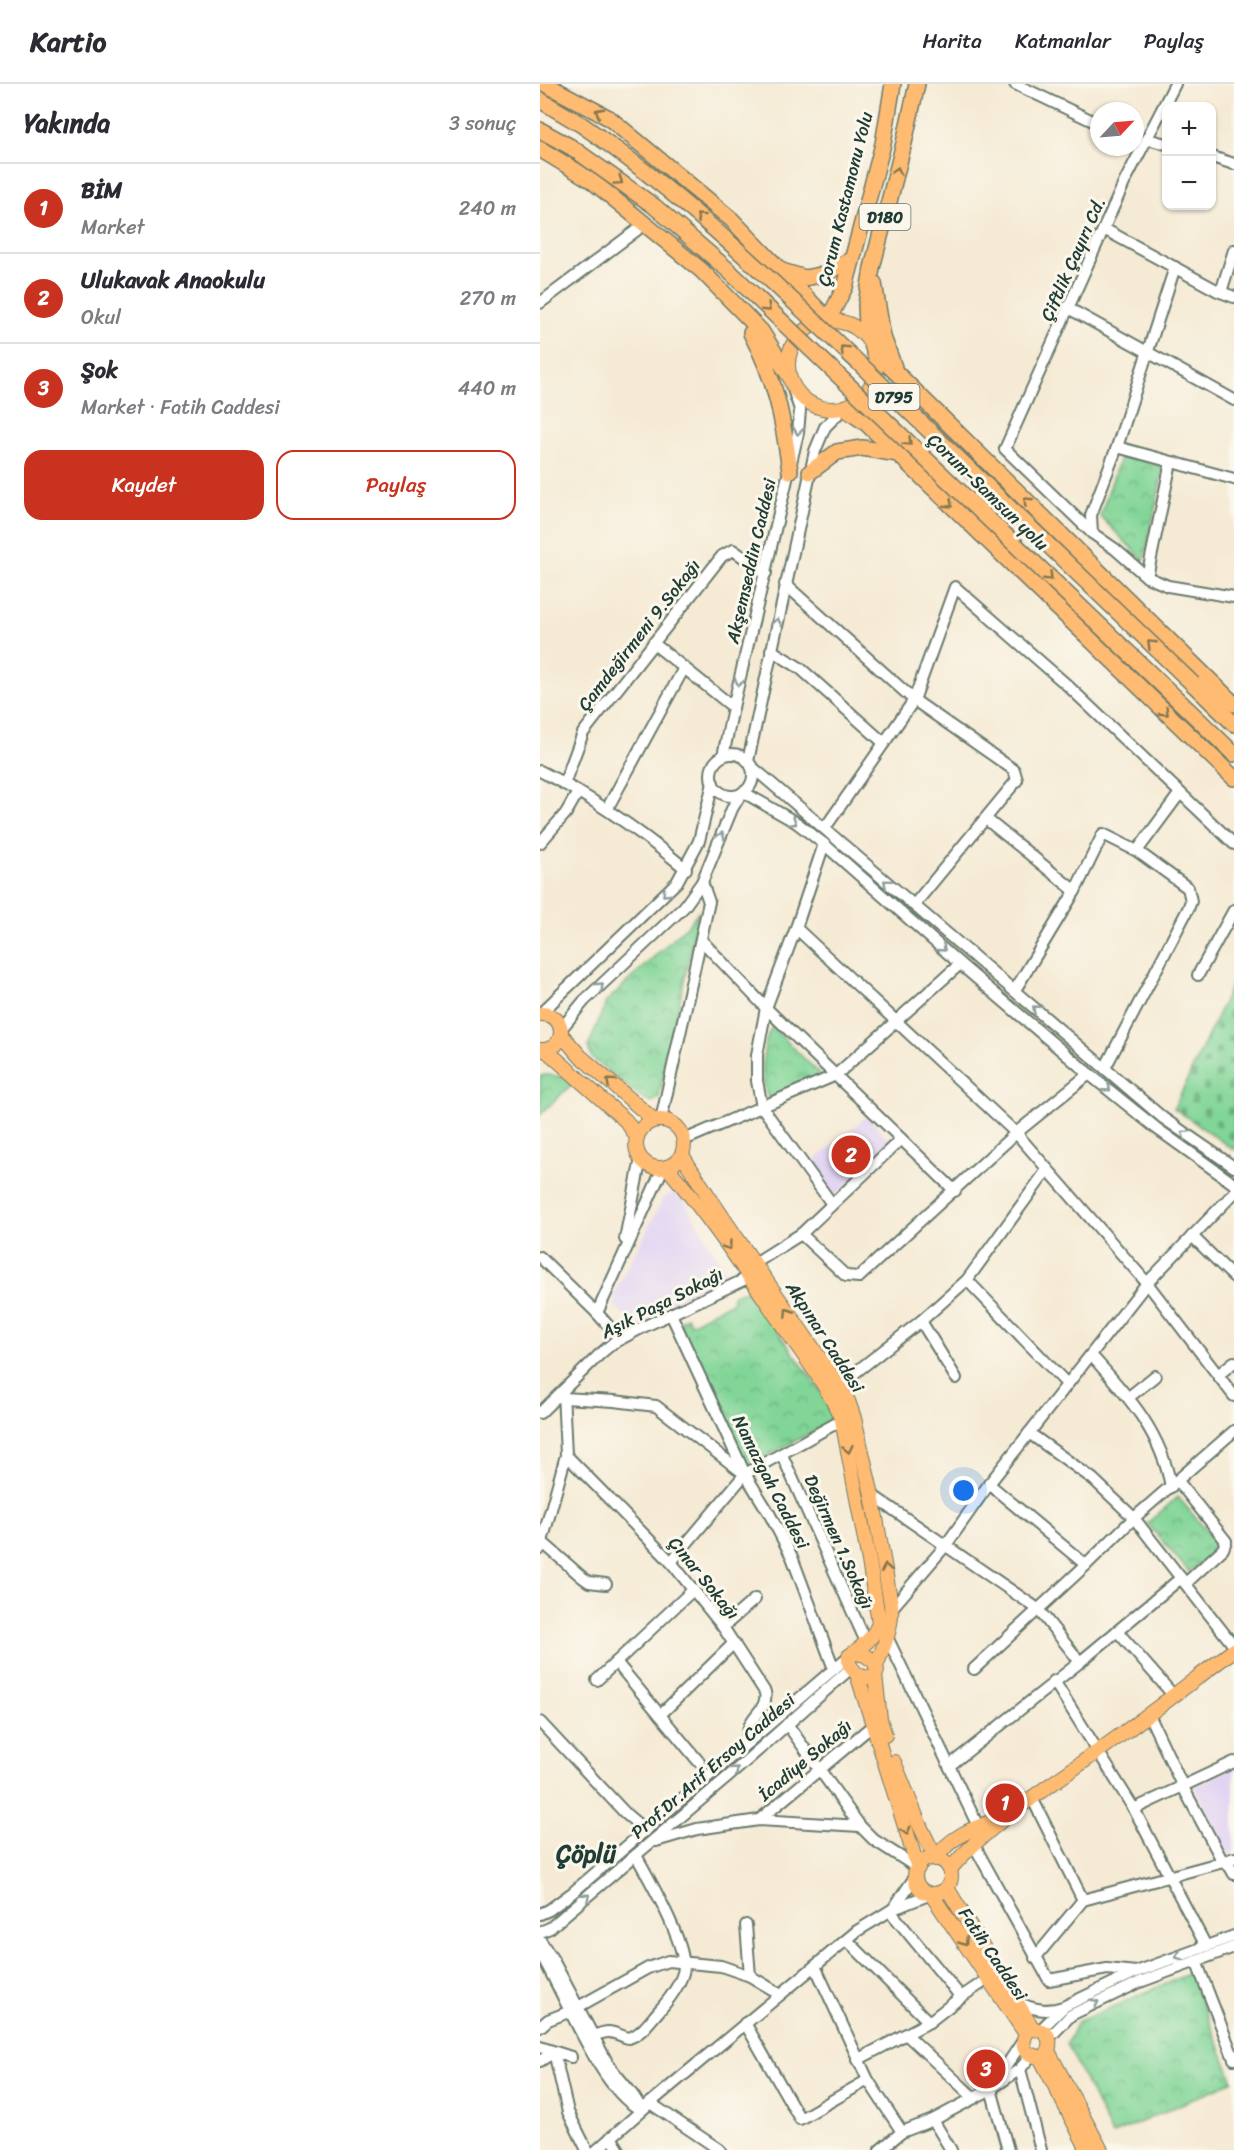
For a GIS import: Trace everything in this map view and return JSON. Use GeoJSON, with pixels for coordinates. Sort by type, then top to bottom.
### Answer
{"type":"FeatureCollection","features":[{"type":"Feature","properties":{"kind":"highway"},"geometry":{"type":"LineString","coordinates":[[545,84],[609,118],[732,220],[828,320]]}},
{"type":"Feature","properties":{"kind":"highway","name":"Çorum Kastamonu Yolu"},"geometry":{"type":"LineString","coordinates":[[828,320],[845,287],[883,144],[893,84]]}},
{"type":"Feature","properties":{"kind":"highway","name":"D180"},"geometry":{"type":"LineString","coordinates":[[874,351],[867,327],[866,305],[872,268],[917,84]]}},
{"type":"Feature","properties":{"kind":"highway","name":"Çorum-Samsun yolu"},"geometry":{"type":"LineString","coordinates":[[540,100],[615,147],[689,207],[786,295],[1234,723]]}},
{"type":"Feature","properties":{"kind":"highway","name":"Çorum-Samsun yolu"},"geometry":{"type":"LineString","coordinates":[[540,130],[571,147],[654,206],[728,270],[1234,754]]}},
{"type":"Feature","properties":{"kind":"highway"},"geometry":{"type":"LineString","coordinates":[[540,149],[591,180],[701,270],[761,332],[788,374]]}},
{"type":"Feature","properties":{"kind":"highway"},"geometry":{"type":"LineString","coordinates":[[781,271],[805,278],[825,274],[852,259]]}},
{"type":"Feature","properties":{"kind":"highway"},"geometry":{"type":"LineString","coordinates":[[872,268],[883,336],[896,373]]}},
{"type":"Feature","properties":{"kind":"highway"},"geometry":{"type":"LineString","coordinates":[[736,307],[761,352],[776,392],[790,471]]}},
{"type":"Feature","properties":{"kind":"highway"},"geometry":{"type":"LineString","coordinates":[[874,351],[1234,704]]}},
{"type":"Feature","properties":{"kind":"highway"},"geometry":{"type":"LineString","coordinates":[[844,408],[866,423],[1234,778]]}},
{"type":"Feature","properties":{"kind":"highway"},"geometry":{"type":"LineString","coordinates":[[810,472],[837,452],[862,448],[898,454]]}},
{"type":"Feature","properties":{"kind":"main road"},"geometry":{"type":"LineString","coordinates":[[828,320],[843,321],[856,327],[867,338],[874,351],[876,365],[874,379],[867,392],[857,402],[844,408],[830,410],[815,407],[798,394],[788,374],[787,359],[792,345],[801,332],[813,324],[828,320]]}},
{"type":"Feature","properties":{"kind":"main road"},"geometry":{"type":"LineString","coordinates":[[541,1013],[556,1019],[561,1031],[580,1056],[658,1120],[676,1125],[684,1140],[682,1155],[673,1165],[665,1168],[651,1166],[641,1158],[637,1151],[637,1137],[626,1121],[542,1050]]}},
{"type":"Feature","properties":{"kind":"main road"},"geometry":{"type":"LineString","coordinates":[[542,1050],[555,1046],[561,1031]]}},
{"type":"Feature","properties":{"kind":"main road"},"geometry":{"type":"LineString","coordinates":[[637,1137],[647,1124],[658,1120]]}},
{"type":"Feature","properties":{"kind":"main road","name":"Akpınar Caddesi"},"geometry":{"type":"LineString","coordinates":[[682,1155],[717,1212],[755,1263],[848,1401],[872,1495],[889,1585],[891,1608],[887,1637],[876,1671],[880,1719],[890,1752],[936,1859]]}},
{"type":"Feature","properties":{"kind":"main road","name":"Akpınar Caddesi"},"geometry":{"type":"LineString","coordinates":[[665,1168],[692,1196],[750,1277],[823,1383],[842,1420],[854,1473],[879,1623],[876,1632],[866,1642],[853,1663]]}},
{"type":"Feature","properties":{"kind":"main road"},"geometry":{"type":"LineString","coordinates":[[950,1869],[1009,1815],[1149,1715],[1234,1648]]}},
{"type":"Feature","properties":{"kind":"main road"},"geometry":{"type":"LineString","coordinates":[[870,1658],[876,1671],[869,1678],[853,1663],[870,1658]]}},
{"type":"Feature","properties":{"kind":"main road"},"geometry":{"type":"LineString","coordinates":[[853,1663],[920,1888],[931,1894],[942,1892],[947,1888],[951,1878],[950,1869],[945,1863],[936,1859],[923,1862],[916,1873]]}},
{"type":"Feature","properties":{"kind":"main road"},"geometry":{"type":"LineString","coordinates":[[936,1859],[946,1845],[978,1826],[1009,1815]]}},
{"type":"Feature","properties":{"kind":"main road","name":"Fatih Caddesi"},"geometry":{"type":"LineString","coordinates":[[947,1888],[1015,2001],[1088,2150]]}},
{"type":"Feature","properties":{"kind":"main road","name":"Fatih Caddesi"},"geometry":{"type":"LineString","coordinates":[[931,1894],[988,1979],[1036,2042],[1101,2150]]}},
{"type":"Feature","properties":{"kind":"street"},"geometry":{"type":"LineString","coordinates":[[1015,84],[1090,120]]}},
{"type":"Feature","properties":{"kind":"street","name":"Çiftlik Çayırı Cd."},"geometry":{"type":"LineString","coordinates":[[1144,138],[1175,84]]}},
{"type":"Feature","properties":{"kind":"street"},"geometry":{"type":"LineString","coordinates":[[1144,142],[1162,144]]}},
{"type":"Feature","properties":{"kind":"street","name":"Çiftlik Çayırı Cd."},"geometry":{"type":"LineString","coordinates":[[1092,533],[1005,449],[1136,156]]}},
{"type":"Feature","properties":{"kind":"street"},"geometry":{"type":"LineString","coordinates":[[1216,158],[1234,164]]}},
{"type":"Feature","properties":{"kind":"street"},"geometry":{"type":"LineString","coordinates":[[540,303],[645,224]]}},
{"type":"Feature","properties":{"kind":"street"},"geometry":{"type":"LineString","coordinates":[[1104,229],[1234,297]]}},
{"type":"Feature","properties":{"kind":"street"},"geometry":{"type":"LineString","coordinates":[[1221,292],[1234,250]]}},
{"type":"Feature","properties":{"kind":"street"},"geometry":{"type":"LineString","coordinates":[[1175,267],[1117,447],[1091,515],[1092,533],[1115,549],[1147,577],[1168,586],[1234,597]]}},
{"type":"Feature","properties":{"kind":"street"},"geometry":{"type":"LineString","coordinates":[[1068,308],[1234,400]]}},
{"type":"Feature","properties":{"kind":"street","name":"Akşemseddin Caddesi"},"geometry":{"type":"LineString","coordinates":[[723,756],[798,433],[800,410],[788,374]]}},
{"type":"Feature","properties":{"kind":"street"},"geometry":{"type":"LineString","coordinates":[[561,1031],[584,1001],[684,907],[702,882],[732,809],[752,781],[749,764],[771,650],[815,451],[825,427],[844,408]]}},
{"type":"Feature","properties":{"kind":"street"},"geometry":{"type":"LineString","coordinates":[[1117,447],[1234,479]]}},
{"type":"Feature","properties":{"kind":"street"},"geometry":{"type":"LineString","coordinates":[[1147,577],[1171,462]]}},
{"type":"Feature","properties":{"kind":"street","name":"Çamdeğirmeni 9.Sokağı"},"geometry":{"type":"LineString","coordinates":[[564,784],[583,733],[729,551],[733,550],[766,573]]}},
{"type":"Feature","properties":{"kind":"street"},"geometry":{"type":"LineString","coordinates":[[785,584],[914,700],[1014,770],[1017,780],[914,905]]}},
{"type":"Feature","properties":{"kind":"street"},"geometry":{"type":"LineString","coordinates":[[825,828],[914,700],[955,587],[1068,685],[1234,844]]}},
{"type":"Feature","properties":{"kind":"street"},"geometry":{"type":"LineString","coordinates":[[653,643],[733,707]]}},
{"type":"Feature","properties":{"kind":"street"},"geometry":{"type":"LineString","coordinates":[[771,650],[800,669],[884,743]]}},
{"type":"Feature","properties":{"kind":"street"},"geometry":{"type":"LineString","coordinates":[[607,809],[684,668]]}},
{"type":"Feature","properties":{"kind":"street"},"geometry":{"type":"LineString","coordinates":[[541,1013],[678,882],[699,841],[713,783],[712,768],[723,756],[734,754],[825,828],[1163,1119],[1234,1167]]}},
{"type":"Feature","properties":{"kind":"street"},"geometry":{"type":"LineString","coordinates":[[540,771],[607,809],[655,843],[686,869]]}},
{"type":"Feature","properties":{"kind":"street"},"geometry":{"type":"LineString","coordinates":[[713,783],[724,794],[742,793],[796,824],[824,844],[1089,1074],[1156,1128],[1234,1184]]}},
{"type":"Feature","properties":{"kind":"street"},"geometry":{"type":"LineString","coordinates":[[540,843],[566,813],[578,792]]}},
{"type":"Feature","properties":{"kind":"street"},"geometry":{"type":"LineString","coordinates":[[1137,851],[1180,793]]}},
{"type":"Feature","properties":{"kind":"street"},"geometry":{"type":"LineString","coordinates":[[986,819],[1075,891]]}},
{"type":"Feature","properties":{"kind":"street"},"geometry":{"type":"LineString","coordinates":[[1015,990],[1075,891],[1103,834],[1137,851],[1188,888],[1191,901],[1105,1068]]}},
{"type":"Feature","properties":{"kind":"street"},"geometry":{"type":"LineString","coordinates":[[824,844],[766,1008],[757,1055],[757,1081],[762,1107],[832,1204]]}},
{"type":"Feature","properties":{"kind":"street"},"geometry":{"type":"LineString","coordinates":[[658,1120],[702,941],[709,902],[702,882]]}},
{"type":"Feature","properties":{"kind":"street"},"geometry":{"type":"LineString","coordinates":[[1198,975],[1234,910]]}},
{"type":"Feature","properties":{"kind":"street"},"geometry":{"type":"LineString","coordinates":[[796,928],[1016,1133],[1147,1283],[1234,1396]]}},
{"type":"Feature","properties":{"kind":"street"},"geometry":{"type":"LineString","coordinates":[[702,941],[766,1008],[955,1191]]}},
{"type":"Feature","properties":{"kind":"street"},"geometry":{"type":"LineString","coordinates":[[684,1140],[836,1075],[960,964]]}},
{"type":"Feature","properties":{"kind":"street"},"geometry":{"type":"LineString","coordinates":[[801,1234],[846,1276],[859,1277],[1016,1133],[1089,1074]]}},
{"type":"Feature","properties":{"kind":"street"},"geometry":{"type":"LineString","coordinates":[[755,1263],[801,1234],[901,1139]]}},
{"type":"Feature","properties":{"kind":"street"},"geometry":{"type":"LineString","coordinates":[[622,1257],[641,1158]]}},
{"type":"Feature","properties":{"kind":"street"},"geometry":{"type":"LineString","coordinates":[[597,1313],[665,1168]]}},
{"type":"Feature","properties":{"kind":"street"},"geometry":{"type":"LineString","coordinates":[[838,1386],[921,1321],[967,1280],[1047,1170]]}},
{"type":"Feature","properties":{"kind":"street"},"geometry":{"type":"LineString","coordinates":[[891,1608],[946,1545],[989,1484],[1147,1283],[1234,1193]]}},
{"type":"Feature","properties":{"kind":"street"},"geometry":{"type":"LineString","coordinates":[[1192,1236],[1234,1277]]}},
{"type":"Feature","properties":{"kind":"street"},"geometry":{"type":"LineString","coordinates":[[540,1257],[620,1339]]}},
{"type":"Feature","properties":{"kind":"street","name":"Aşık Paşa Sokağı"},"geometry":{"type":"LineString","coordinates":[[540,1413],[563,1395],[600,1354],[620,1339],[750,1277]]}},
{"type":"Feature","properties":{"kind":"street"},"geometry":{"type":"LineString","coordinates":[[967,1280],[1067,1384]]}},
{"type":"Feature","properties":{"kind":"street","name":"Namazgah Caddesi"},"geometry":{"type":"LineString","coordinates":[[671,1314],[745,1474],[792,1557],[834,1669]]}},
{"type":"Feature","properties":{"kind":"street"},"geometry":{"type":"LineString","coordinates":[[921,1321],[956,1378]]}},
{"type":"Feature","properties":{"kind":"street"},"geometry":{"type":"LineString","coordinates":[[949,1766],[1223,1549],[1226,1540],[1175,1484],[1151,1429],[1129,1397],[1091,1355]]}},
{"type":"Feature","properties":{"kind":"street"},"geometry":{"type":"LineString","coordinates":[[1218,1375],[1234,1362]]}},
{"type":"Feature","properties":{"kind":"street"},"geometry":{"type":"LineString","coordinates":[[1129,1397],[1155,1376]]}},
{"type":"Feature","properties":{"kind":"street"},"geometry":{"type":"LineString","coordinates":[[606,1584],[589,1582],[541,1545],[566,1455],[563,1395],[656,1406],[745,1474]]}},
{"type":"Feature","properties":{"kind":"street"},"geometry":{"type":"LineString","coordinates":[[671,1562],[745,1474],[842,1420]]}},
{"type":"Feature","properties":{"kind":"street"},"geometry":{"type":"LineString","coordinates":[[974,1669],[1086,1566],[1134,1518],[1234,1431]]}},
{"type":"Feature","properties":{"kind":"street"},"geometry":{"type":"LineString","coordinates":[[1029,1433],[1094,1479],[1134,1518],[1234,1648]]}},
{"type":"Feature","properties":{"kind":"street","name":"Çınar Sokağı"},"geometry":{"type":"LineString","coordinates":[[566,1455],[671,1562],[734,1643],[766,1697],[765,1703],[748,1728],[748,1742]]}},
{"type":"Feature","properties":{"kind":"street","name":"Değirmen 1.Sokağı"},"geometry":{"type":"LineString","coordinates":[[782,1455],[866,1642]]}},
{"type":"Feature","properties":{"kind":"street"},"geometry":{"type":"LineString","coordinates":[[989,1484],[1086,1566]]}},
{"type":"Feature","properties":{"kind":"street"},"geometry":{"type":"LineString","coordinates":[[872,1495],[1038,1609],[1080,1662]]}},
{"type":"Feature","properties":{"kind":"street"},"geometry":{"type":"LineString","coordinates":[[597,1680],[693,1590]]}},
{"type":"Feature","properties":{"kind":"street"},"geometry":{"type":"LineString","coordinates":[[723,1627],[755,1599]]}},
{"type":"Feature","properties":{"kind":"street"},"geometry":{"type":"LineString","coordinates":[[1117,1632],[1174,1696]]}},
{"type":"Feature","properties":{"kind":"street"},"geometry":{"type":"LineString","coordinates":[[887,1637],[978,1826]]}},
{"type":"Feature","properties":{"kind":"street"},"geometry":{"type":"LineString","coordinates":[[660,1715],[734,1643]]}},
{"type":"Feature","properties":{"kind":"street"},"geometry":{"type":"LineString","coordinates":[[616,1662],[699,1762]]}},
{"type":"Feature","properties":{"kind":"street","name":"Prof.Dr.Arif Ersoy Caddesi"},"geometry":{"type":"LineString","coordinates":[[540,1914],[572,1893],[834,1669],[853,1663]]}},
{"type":"Feature","properties":{"kind":"street","name":"Prof.Dr.Arif Ersoy Caddesi"},"geometry":{"type":"LineString","coordinates":[[540,1932],[550,1928],[650,1843],[787,1724],[853,1663]]}},
{"type":"Feature","properties":{"kind":"street"},"geometry":{"type":"LineString","coordinates":[[1054,1681],[1134,1809],[1206,1946]]}},
{"type":"Feature","properties":{"kind":"street"},"geometry":{"type":"LineString","coordinates":[[1149,1715],[1183,1787],[1223,1862],[1234,1874]]}},
{"type":"Feature","properties":{"kind":"street"},"geometry":{"type":"LineString","coordinates":[[540,1722],[626,1814],[645,1830]]}},
{"type":"Feature","properties":{"kind":"street"},"geometry":{"type":"LineString","coordinates":[[787,1724],[860,1826],[916,1873],[891,1910]]}},
{"type":"Feature","properties":{"kind":"street","name":"İcadiye Sokağı"},"geometry":{"type":"LineString","coordinates":[[759,1820],[872,1726]]}},
{"type":"Feature","properties":{"kind":"street"},"geometry":{"type":"LineString","coordinates":[[1134,1809],[1234,1762]]}},
{"type":"Feature","properties":{"kind":"street"},"geometry":{"type":"LineString","coordinates":[[1032,1798],[1083,1900]]}},
{"type":"Feature","properties":{"kind":"street"},"geometry":{"type":"LineString","coordinates":[[650,1843],[697,1829],[759,1820],[860,1826]]}},
{"type":"Feature","properties":{"kind":"street"},"geometry":{"type":"LineString","coordinates":[[974,1845],[1049,1980],[1107,1969],[1136,1972]]}},
{"type":"Feature","properties":{"kind":"street"},"geometry":{"type":"LineString","coordinates":[[593,2036],[609,2031],[628,2038],[636,2036],[665,2004],[683,1973],[671,1922],[636,1855]]}},
{"type":"Feature","properties":{"kind":"street"},"geometry":{"type":"LineString","coordinates":[[1035,1958],[1083,1900],[1234,1858]]}},
{"type":"Feature","properties":{"kind":"street"},"geometry":{"type":"LineString","coordinates":[[597,2150],[650,2103],[857,1931],[891,1910],[931,1894]]}},
{"type":"Feature","properties":{"kind":"street"},"geometry":{"type":"LineString","coordinates":[[891,1910],[961,1997]]}},
{"type":"Feature","properties":{"kind":"street"},"geometry":{"type":"LineString","coordinates":[[746,1925],[750,1976]]}},
{"type":"Feature","properties":{"kind":"street"},"geometry":{"type":"LineString","coordinates":[[1015,2001],[1026,2007],[1051,2012],[1136,1972],[1234,1936]]}},
{"type":"Feature","properties":{"kind":"street"},"geometry":{"type":"LineString","coordinates":[[540,1940],[549,1953],[575,2009],[609,2081],[624,2097],[641,2109],[638,2102],[615,2075],[593,2036],[575,2009],[540,1953]]}},
{"type":"Feature","properties":{"kind":"street"},"geometry":{"type":"LineString","coordinates":[[847,1940],[929,2022]]}},
{"type":"Feature","properties":{"kind":"street"},"geometry":{"type":"LineString","coordinates":[[880,2150],[902,2132],[933,2120],[991,2089],[1020,2069],[1036,2042],[1071,2015],[1140,1982],[1234,1947]]}},
{"type":"Feature","properties":{"kind":"street"},"geometry":{"type":"LineString","coordinates":[[540,2027],[548,2020],[575,2009],[648,1968],[668,1961],[721,1966],[750,1976],[780,1994]]}},
{"type":"Feature","properties":{"kind":"street"},"geometry":{"type":"LineString","coordinates":[[1196,1961],[1234,2059]]}},
{"type":"Feature","properties":{"kind":"street"},"geometry":{"type":"LineString","coordinates":[[815,1966],[857,2060],[902,2132]]}},
{"type":"Feature","properties":{"kind":"street"},"geometry":{"type":"LineString","coordinates":[[857,2060],[929,2022],[988,1979]]}},
{"type":"Feature","properties":{"kind":"street"},"geometry":{"type":"LineString","coordinates":[[991,2089],[1036,2042],[1065,2006]]}},
{"type":"Feature","properties":{"kind":"street"},"geometry":{"type":"LineString","coordinates":[[745,2023],[800,2119],[868,2080]]}},
{"type":"Feature","properties":{"kind":"street"},"geometry":{"type":"LineString","coordinates":[[907,2035],[974,2098]]}},
{"type":"Feature","properties":{"kind":"street"},"geometry":{"type":"LineString","coordinates":[[540,2048],[572,2057]]}},
{"type":"Feature","properties":{"kind":"street"},"geometry":{"type":"LineString","coordinates":[[540,2061],[554,2052]]}},
{"type":"Feature","properties":{"kind":"street"},"geometry":{"type":"LineString","coordinates":[[554,2052],[568,2112],[588,2150]]}},
{"type":"Feature","properties":{"kind":"street"},"geometry":{"type":"LineString","coordinates":[[1020,2069],[1041,2150]]}},
{"type":"Feature","properties":{"kind":"street"},"geometry":{"type":"LineString","coordinates":[[991,2089],[1008,2150]]}},
{"type":"Feature","properties":{"kind":"street"},"geometry":{"type":"LineString","coordinates":[[650,2103],[720,2150]]}},
{"type":"Feature","properties":{"kind":"street"},"geometry":{"type":"LineString","coordinates":[[933,2120],[951,2150]]}},
{"type":"Feature","properties":{"kind":"street"},"geometry":{"type":"LineString","coordinates":[[611,2137],[619,2150]]}},
{"type":"Feature","properties":{"kind":"shaded area"},"geometry":{"type":"Polygon","coordinates":[[[867,1116],[893,1145],[835,1195],[830,1196],[808,1166],[867,1116]]]}},
{"type":"Feature","properties":{"kind":"shaded area"},"geometry":{"type":"Polygon","coordinates":[[[676,1193],[682,1196],[726,1273],[634,1323],[615,1305],[613,1296],[663,1199],[676,1193]]]}},
{"type":"Feature","properties":{"kind":"shaded area"},"geometry":{"type":"Polygon","coordinates":[[[1234,1767],[1234,1852],[1228,1855],[1194,1787],[1234,1767]]]}},
{"type":"Feature","properties":{"kind":"green space"},"geometry":{"type":"Polygon","coordinates":[[[1121,455],[1164,467],[1144,561],[1100,516],[1121,455]]]}},
{"type":"Feature","properties":{"kind":"green space"},"geometry":{"type":"Polygon","coordinates":[[[699,911],[659,1097],[652,1102],[642,1098],[592,1058],[588,1047],[606,1002],[690,923],[699,911]]]}},
{"type":"Feature","properties":{"kind":"green space"},"geometry":{"type":"Polygon","coordinates":[[[1234,980],[1234,1150],[1174,1108],[1234,980]]]}},
{"type":"Feature","properties":{"kind":"green space"},"geometry":{"type":"Polygon","coordinates":[[[772,1027],[820,1074],[819,1078],[769,1100],[764,1083],[763,1063],[768,1034],[772,1027]]]}},
{"type":"Feature","properties":{"kind":"green space"},"geometry":{"type":"Polygon","coordinates":[[[540,1076],[558,1076],[574,1082],[540,1115],[540,1076]]]}},
{"type":"Feature","properties":{"kind":"green space"},"geometry":{"type":"Polygon","coordinates":[[[745,1291],[752,1296],[822,1393],[836,1419],[747,1467],[681,1329],[681,1320],[687,1317],[691,1324],[733,1301],[733,1294],[745,1291]]]}},
{"type":"Feature","properties":{"kind":"green space"},"geometry":{"type":"Polygon","coordinates":[[[1178,1497],[1220,1547],[1189,1572],[1147,1523],[1178,1497]]]}},
{"type":"Feature","properties":{"kind":"green space"},"geometry":{"type":"Polygon","coordinates":[[[1190,1973],[1233,2081],[1112,2135],[1067,2044],[1077,2022],[1190,1973]]]}},
{"type":"Feature","properties":{"kind":"place","name":"Ulukavak Anaokulu"},"geometry":{"type":"Point","coordinates":[851,1155]}},
{"type":"Feature","properties":{"kind":"place","name":"BİM"},"geometry":{"type":"Point","coordinates":[1005,1803]}},
{"type":"Feature","properties":{"kind":"place","name":"Şok"},"geometry":{"type":"Point","coordinates":[986,2069]}},
{"type":"Feature","properties":{"kind":"district","name":"Çöplü"},"geometry":{"type":"Point","coordinates":[586,1854]}}]}
